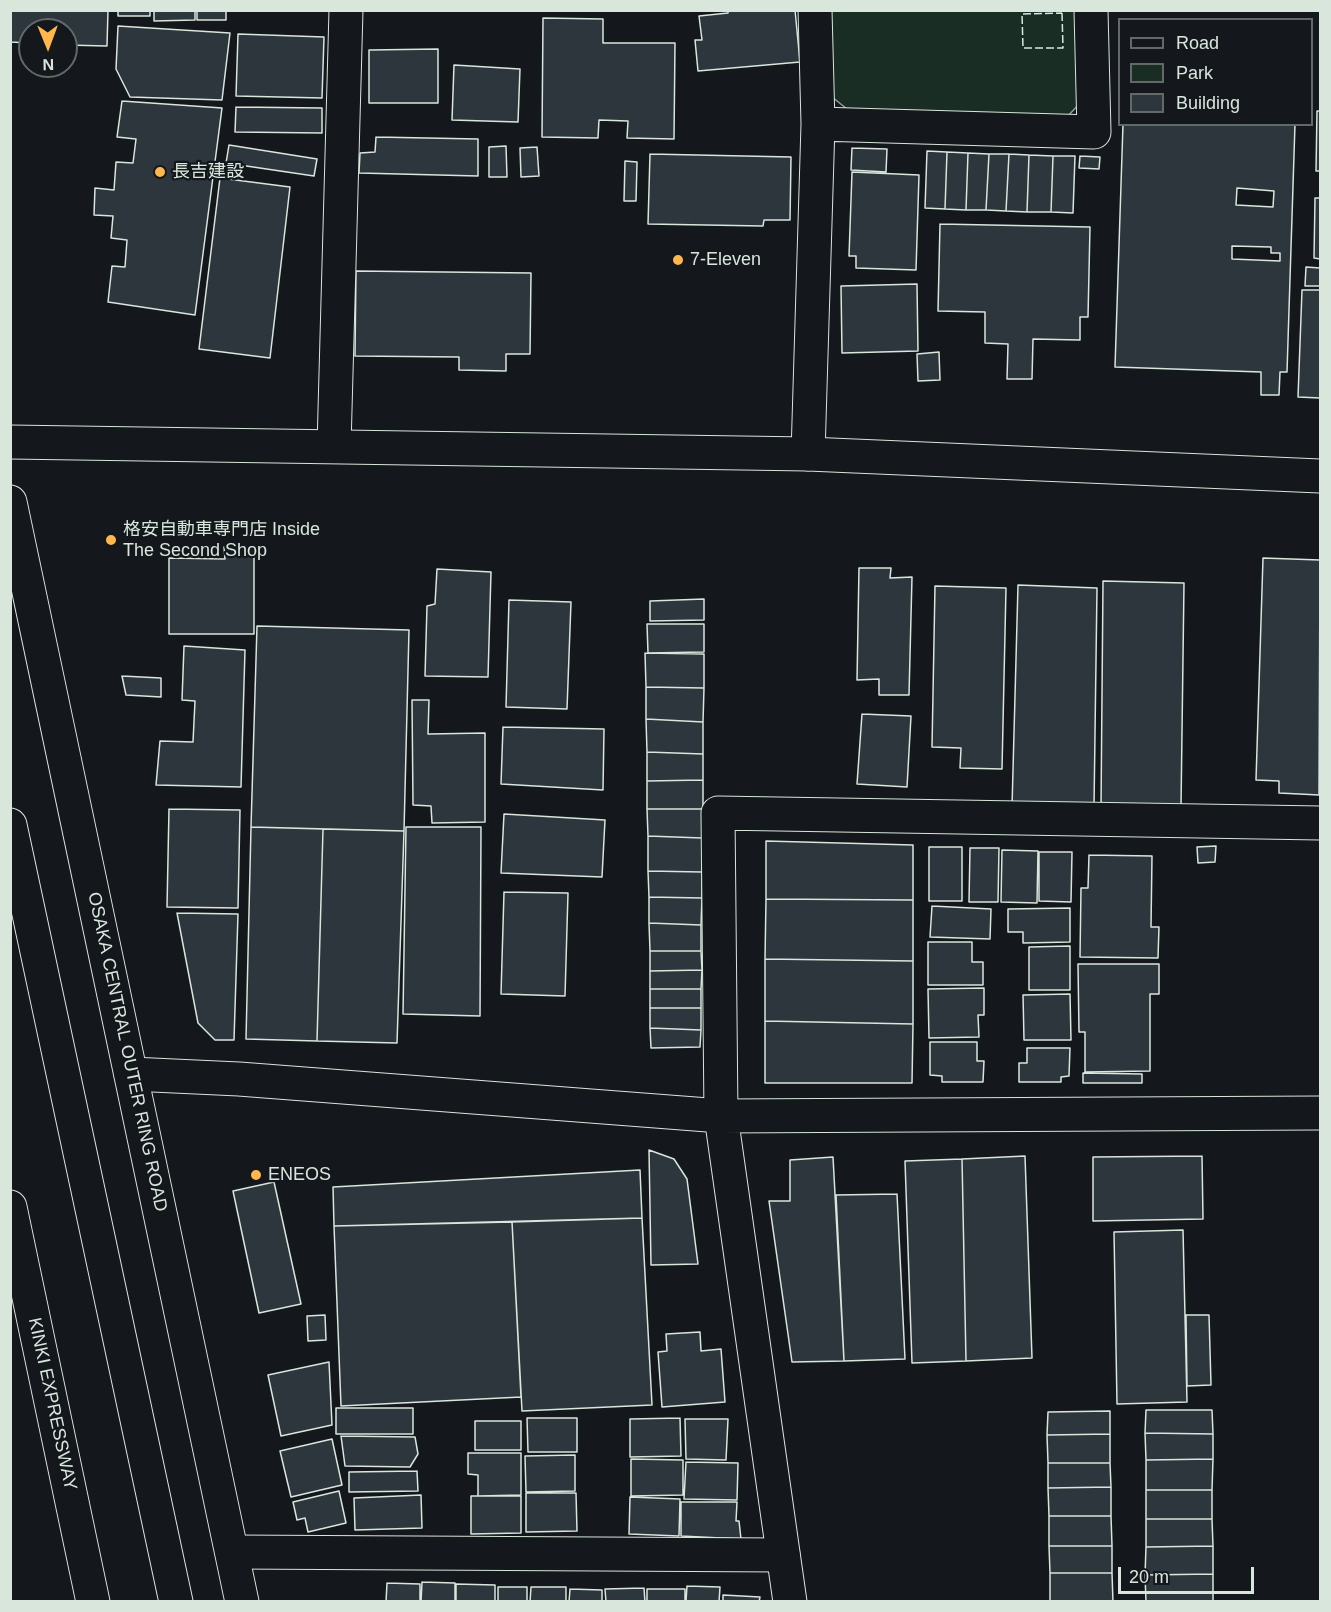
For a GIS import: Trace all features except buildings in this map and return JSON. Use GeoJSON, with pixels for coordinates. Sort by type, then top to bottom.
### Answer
{"type":"FeatureCollection","features":[{"type":"Feature","properties":{"kind":"main road"},"geometry":{"type":"LineString","coordinates":[[334,446],[346,10]]}},
{"type":"Feature","properties":{"kind":"main road"},"geometry":{"type":"LineString","coordinates":[[808,454],[818,124],[814,10]]}},
{"type":"Feature","properties":{"kind":"main road"},"geometry":{"type":"LineString","coordinates":[[818,124],[1094,132],[1091,10]]}},
{"type":"Feature","properties":{"kind":"main road"},"geometry":{"type":"LineString","coordinates":[[10,442],[808,454],[1320,476]]}},
{"type":"Feature","properties":{"kind":"main road","name":"OSAKA CENTRAL OUTER RING ROAD"},"geometry":{"type":"LineString","coordinates":[[10,502],[242,1602]]}},
{"type":"Feature","properties":{"kind":"main road"},"geometry":{"type":"LineString","coordinates":[[790,1602],[721,1116],[718,813],[1320,824]]}},
{"type":"Feature","properties":{"kind":"main road"},"geometry":{"type":"LineString","coordinates":[[10,825],[176,1602]]}},
{"type":"Feature","properties":{"kind":"main road"},"geometry":{"type":"LineString","coordinates":[[131,1074],[239,1079],[721,1116],[1320,1113]]}},
{"type":"Feature","properties":{"kind":"main road","name":"KINKI EXPRESSWAY"},"geometry":{"type":"LineString","coordinates":[[10,1207],[93,1602]]}},
{"type":"Feature","properties":{"kind":"main road"},"geometry":{"type":"LineString","coordinates":[[232,1552],[783,1555]]}},
{"type":"Feature","properties":{"kind":"green space"},"geometry":{"type":"Polygon","coordinates":[[[830,11],[1080,11],[1083,100],[1066,118],[847,109],[832,97],[830,11]]]}},
{"type":"Feature","properties":{"kind":"fence"},"geometry":{"type":"LineString","coordinates":[[1062,13],[1063,48],[1023,48],[1022,14],[1062,13]]}},
{"type":"Feature","properties":{"kind":"place","name":"長吉建設"},"geometry":{"type":"Point","coordinates":[160,172]}},
{"type":"Feature","properties":{"kind":"place","name":"7-Eleven"},"geometry":{"type":"Point","coordinates":[678,260]}},
{"type":"Feature","properties":{"kind":"place","name":"格安自動車専門店 Inside The Second Shop"},"geometry":{"type":"Point","coordinates":[111,540]}},
{"type":"Feature","properties":{"kind":"place","name":"ENEOS"},"geometry":{"type":"Point","coordinates":[256,1175]}}]}
